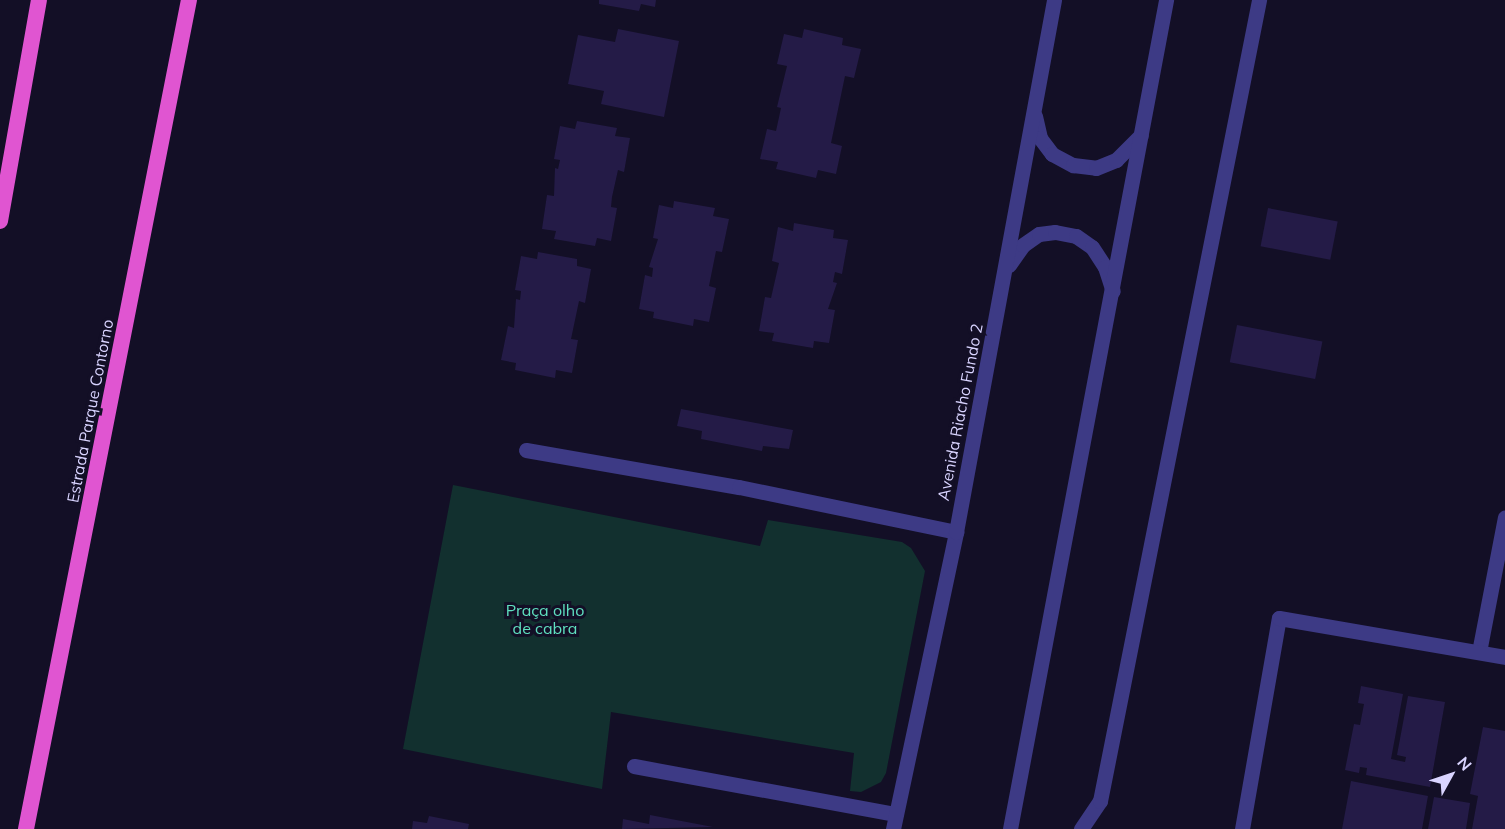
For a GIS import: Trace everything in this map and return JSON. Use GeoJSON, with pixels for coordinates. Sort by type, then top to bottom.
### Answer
{"type":"FeatureCollection","features":[{"type":"Feature","properties":{"kind":"highway"},"geometry":{"type":"LineString","coordinates":[[0,221],[39,0]]}},
{"type":"Feature","properties":{"kind":"highway","name":"Estrada Parque Contorno"},"geometry":{"type":"LineString","coordinates":[[26,829],[189,0]]}},
{"type":"Feature","properties":{"kind":"street","name":"Avenida Riacho Fundo 2"},"geometry":{"type":"LineString","coordinates":[[894,821],[956,532],[1054,0]]}},
{"type":"Feature","properties":{"kind":"street"},"geometry":{"type":"LineString","coordinates":[[1010,829],[1114,294],[1166,0]]}},
{"type":"Feature","properties":{"kind":"street"},"geometry":{"type":"LineString","coordinates":[[1081,829],[1100,801],[1259,0]]}},
{"type":"Feature","properties":{"kind":"street"},"geometry":{"type":"LineString","coordinates":[[1033,110],[1040,138],[1052,154],[1073,165],[1096,168],[1116,160],[1142,133]]}},
{"type":"Feature","properties":{"kind":"street"},"geometry":{"type":"LineString","coordinates":[[1006,269],[1023,245],[1039,234],[1055,232],[1076,236],[1092,247],[1106,267],[1114,294]]}},
{"type":"Feature","properties":{"kind":"street"},"geometry":{"type":"LineString","coordinates":[[526,450],[739,487],[956,532]]}},
{"type":"Feature","properties":{"kind":"street"},"geometry":{"type":"LineString","coordinates":[[1479,652],[1505,518]]}},
{"type":"Feature","properties":{"kind":"street"},"geometry":{"type":"LineString","coordinates":[[1242,829],[1279,618],[1505,657]]}},
{"type":"Feature","properties":{"kind":"street"},"geometry":{"type":"LineString","coordinates":[[634,766],[894,821]]}},
{"type":"Feature","properties":{"kind":"green space","name":"Praça olho de cabra"},"geometry":{"type":"Polygon","coordinates":[[[453,485],[760,546],[768,520],[902,542],[911,548],[925,571],[886,773],[881,782],[861,792],[850,791],[854,753],[611,712],[602,789],[403,749],[453,485]]]}},
{"type":"Feature","properties":{"kind":"building"},"geometry":{"type":"Polygon","coordinates":[[[599,0],[656,0],[655,7],[641,4],[639,11],[599,4],[599,0]]]}},
{"type":"Feature","properties":{"kind":"building"},"geometry":{"type":"Polygon","coordinates":[[[618,29],[679,41],[664,117],[601,104],[604,91],[568,84],[578,35],[615,42],[618,29]]]}},
{"type":"Feature","properties":{"kind":"building"},"geometry":{"type":"Polygon","coordinates":[[[804,29],[843,38],[842,45],[861,49],[854,78],[845,76],[831,143],[842,146],[836,174],[818,170],[816,178],[776,169],[778,162],[760,159],[767,129],[776,131],[781,108],[777,107],[787,66],[777,64],[784,34],[802,38],[804,29]]]}},
{"type":"Feature","properties":{"kind":"building"},"geometry":{"type":"Polygon","coordinates":[[[577,121],[617,128],[615,136],[630,138],[624,172],[618,170],[612,197],[611,207],[617,208],[611,241],[597,238],[595,246],[554,239],[556,231],[542,229],[547,195],[554,196],[555,168],[558,169],[560,160],[554,159],[560,126],[575,129],[577,121]]]}},
{"type":"Feature","properties":{"kind":"building"},"geometry":{"type":"Polygon","coordinates":[[[674,201],[715,208],[713,216],[729,219],[722,252],[716,251],[709,286],[716,288],[709,322],[694,319],[693,326],[653,318],[654,312],[639,309],[645,275],[652,277],[653,268],[649,267],[658,239],[653,238],[659,205],[673,208],[674,201]]]}},
{"type":"Feature","properties":{"kind":"building"},"geometry":{"type":"Polygon","coordinates":[[[1268,208],[1338,222],[1330,260],[1261,246],[1268,208]]]}},
{"type":"Feature","properties":{"kind":"building"},"geometry":{"type":"Polygon","coordinates":[[[794,223],[834,230],[833,238],[848,240],[842,274],[835,272],[833,282],[837,283],[828,309],[835,310],[829,343],[814,341],[813,348],[772,341],[774,333],[759,331],[765,297],[771,298],[779,263],[772,261],[778,227],[793,231],[794,223]]]}},
{"type":"Feature","properties":{"kind":"building"},"geometry":{"type":"Polygon","coordinates":[[[538,252],[577,259],[577,266],[591,269],[585,303],[579,301],[571,339],[578,340],[572,373],[556,370],[555,378],[515,370],[516,363],[501,360],[508,326],[514,328],[516,299],[520,300],[521,291],[515,290],[521,256],[537,259],[538,252]]]}},
{"type":"Feature","properties":{"kind":"building"},"geometry":{"type":"Polygon","coordinates":[[[1237,325],[1322,342],[1315,379],[1230,362],[1237,325]]]}},
{"type":"Feature","properties":{"kind":"building"},"geometry":{"type":"Polygon","coordinates":[[[681,409],[793,430],[789,449],[763,446],[762,451],[701,439],[702,431],[677,426],[681,409]]]}},
{"type":"Feature","properties":{"kind":"building"},"geometry":{"type":"Polygon","coordinates":[[[1361,686],[1403,694],[1391,759],[1405,762],[1406,757],[1397,755],[1408,696],[1445,702],[1430,787],[1366,775],[1367,768],[1360,767],[1359,773],[1345,770],[1354,724],[1360,725],[1364,704],[1358,703],[1361,686]]]}},
{"type":"Feature","properties":{"kind":"building"},"geometry":{"type":"Polygon","coordinates":[[[1483,727],[1505,731],[1505,829],[1472,829],[1478,796],[1470,794],[1483,727]]]}},
{"type":"Feature","properties":{"kind":"building"},"geometry":{"type":"Polygon","coordinates":[[[1351,781],[1428,796],[1422,829],[1342,829],[1351,781]]]}},
{"type":"Feature","properties":{"kind":"building"},"geometry":{"type":"Polygon","coordinates":[[[1434,797],[1470,803],[1466,829],[1428,829],[1434,797]]]}},
{"type":"Feature","properties":{"kind":"building"},"geometry":{"type":"Polygon","coordinates":[[[650,815],[713,827],[622,829],[623,819],[649,824],[650,815]]]}},
{"type":"Feature","properties":{"kind":"building"},"geometry":{"type":"Polygon","coordinates":[[[429,816],[469,824],[468,829],[412,829],[413,821],[427,823],[429,816]]]}}]}
